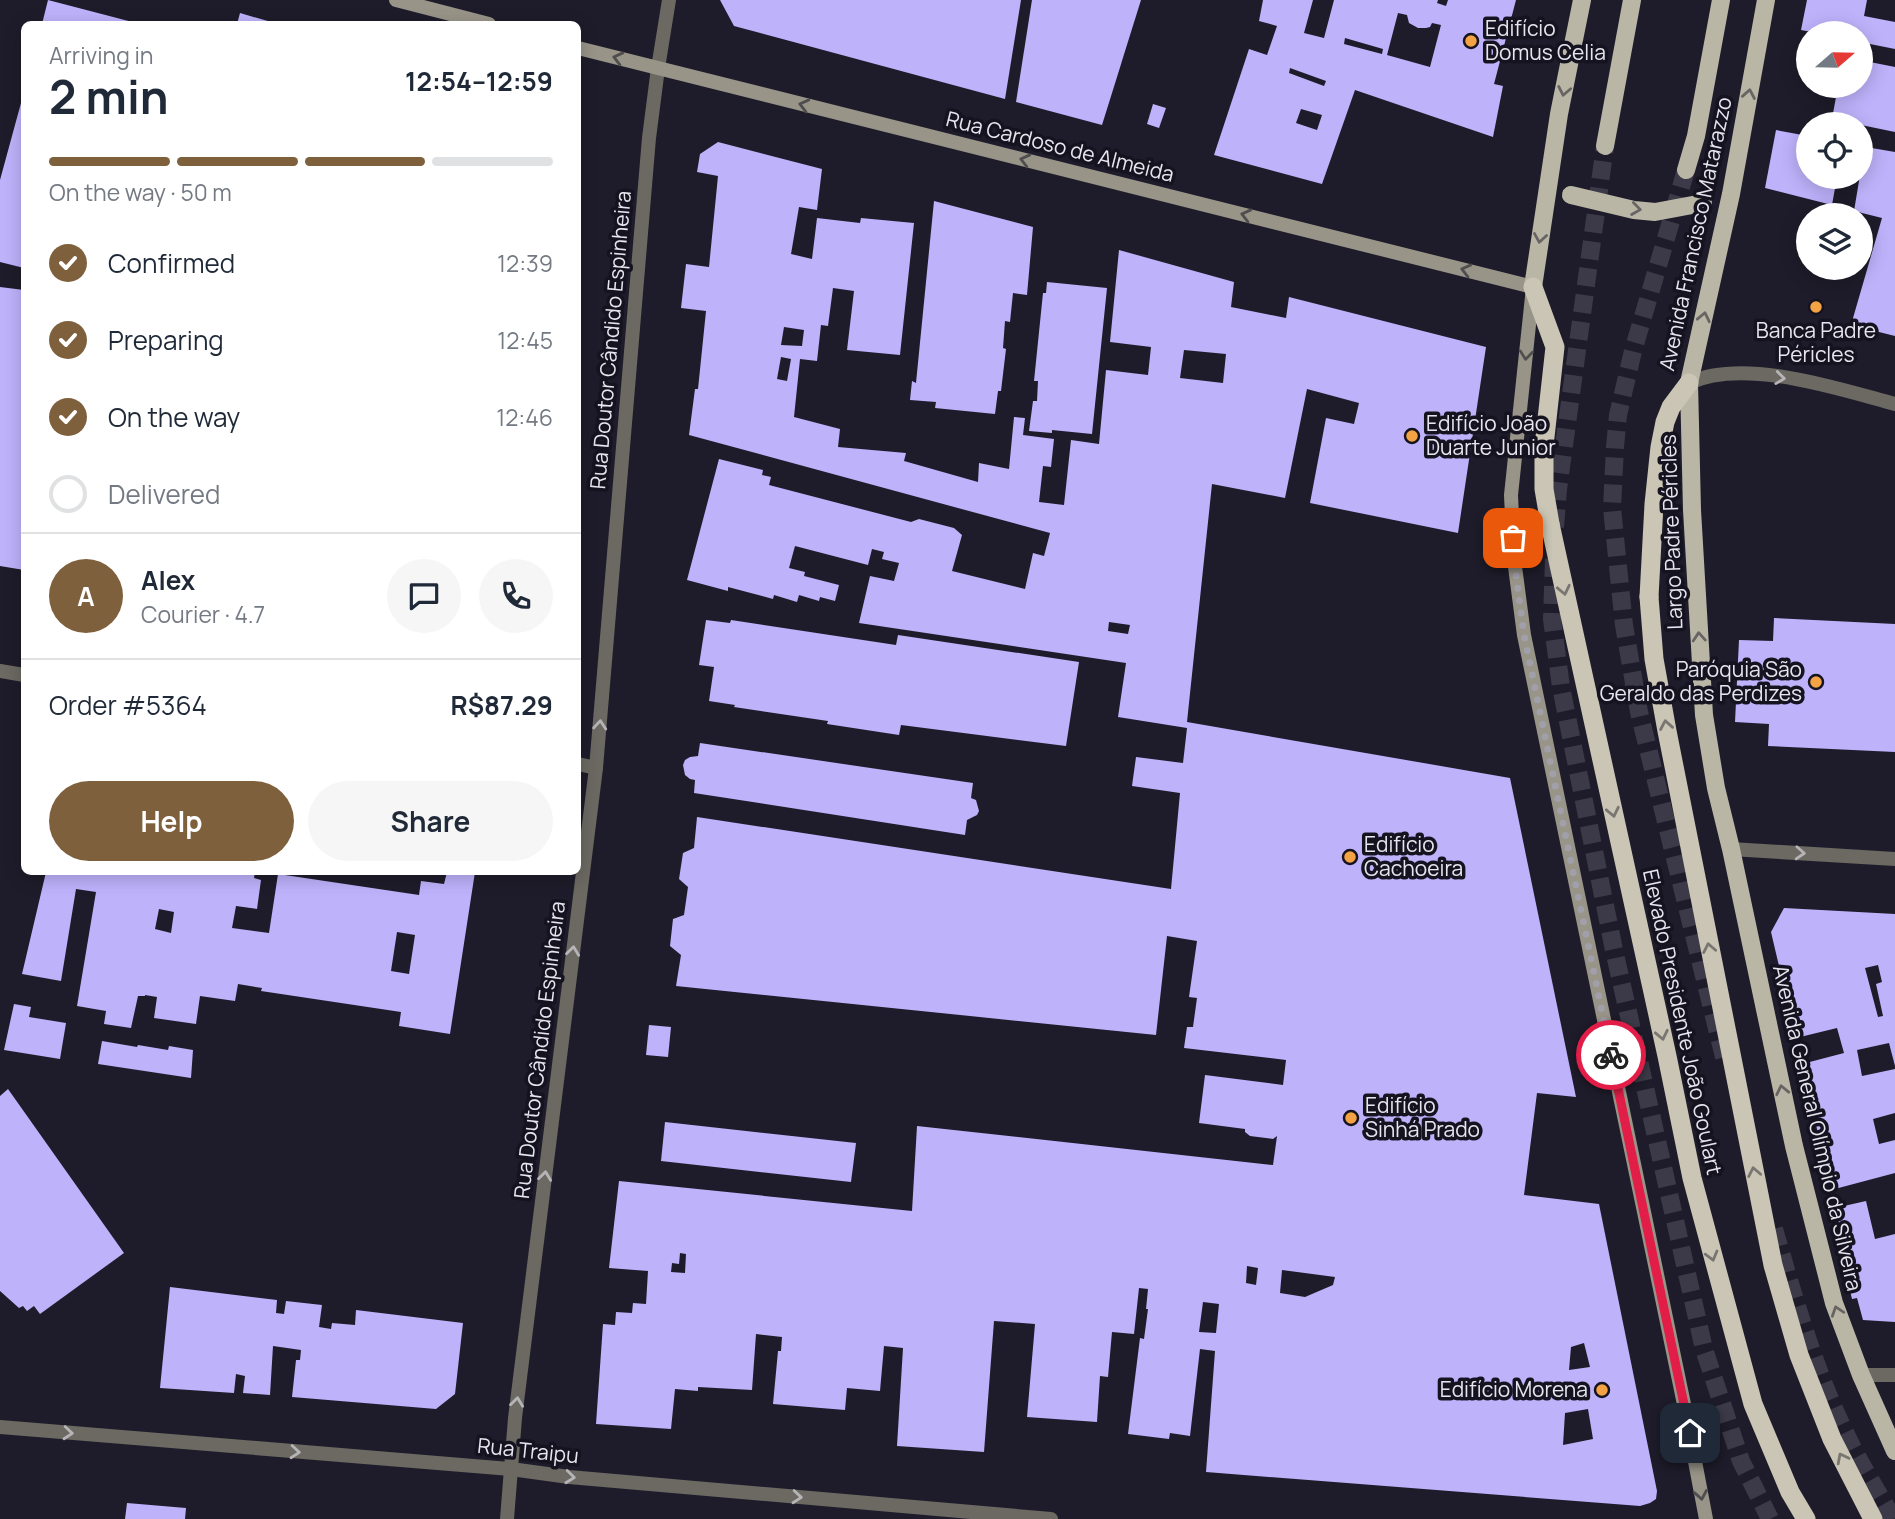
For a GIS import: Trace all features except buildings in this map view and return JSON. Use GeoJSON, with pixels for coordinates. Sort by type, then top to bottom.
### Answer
{"type":"FeatureCollection","features":[{"type":"Feature","properties":{"kind":"highway","name":"Elevado Presidente João Goulart"},"geometry":{"type":"LineString","coordinates":[[1533,287],[1555,347],[1544,446],[1544,489],[1550,524],[1692,1178],[1753,1404],[1790,1492],[1806,1519]]}},
{"type":"Feature","properties":{"kind":"highway","name":"Avenida Francisco Matarazzo"},"geometry":{"type":"LineString","coordinates":[[1649,597],[1660,447],[1671,407],[1689,383]]}},
{"type":"Feature","properties":{"kind":"highway","name":"Elevado Presidente João Goulart"},"geometry":{"type":"LineString","coordinates":[[1649,597],[1654,659],[1669,744],[1773,1265],[1799,1355],[1832,1439],[1873,1519]]}},
{"type":"Feature","properties":{"kind":"main road"},"geometry":{"type":"LineString","coordinates":[[396,0],[477,21]]}},
{"type":"Feature","properties":{"kind":"main road"},"geometry":{"type":"LineString","coordinates":[[1582,0],[1559,114],[1533,287],[1511,495],[1514,559],[1524,635],[1706,1519]]}},
{"type":"Feature","properties":{"kind":"main road"},"geometry":{"type":"LineString","coordinates":[[1605,146],[1632,0]]}},
{"type":"Feature","properties":{"kind":"main road","name":"Avenida Francisco Matarazzo"},"geometry":{"type":"LineString","coordinates":[[1686,170],[1696,136],[1721,0]]}},
{"type":"Feature","properties":{"kind":"main road","name":"Avenida Francisco Matarazzo"},"geometry":{"type":"LineString","coordinates":[[1689,383],[1731,194],[1766,0]]}},
{"type":"Feature","properties":{"kind":"main road","name":"Rua Cardoso de Almeida"},"geometry":{"type":"LineString","coordinates":[[581,48],[1533,287]]}},
{"type":"Feature","properties":{"kind":"main road"},"geometry":{"type":"LineString","coordinates":[[1549,190],[1634,210],[1656,212],[1703,203],[1731,194]]}},
{"type":"Feature","properties":{"kind":"main road","name":"Largo Padre Péricles"},"geometry":{"type":"LineString","coordinates":[[1689,383],[1692,510],[1704,715],[1716,788],[1731,849]]}},
{"type":"Feature","properties":{"kind":"main road","name":"Avenida General Olímpio da Silveira"},"geometry":{"type":"LineString","coordinates":[[1731,849],[1794,1146],[1834,1304],[1895,1451]]}},
{"type":"Feature","properties":{"kind":"street","name":"Rua Doutor Cândido Espinheira"},"geometry":{"type":"LineString","coordinates":[[507,1519],[515,1418],[596,768],[648,152],[669,0]]}},
{"type":"Feature","properties":{"kind":"street"},"geometry":{"type":"LineString","coordinates":[[1689,383],[1725,373],[1772,376],[1808,382],[1895,404]]}},
{"type":"Feature","properties":{"kind":"street"},"geometry":{"type":"LineString","coordinates":[[0,671],[21,674]]}},
{"type":"Feature","properties":{"kind":"street"},"geometry":{"type":"LineString","coordinates":[[581,765],[596,768]]}},
{"type":"Feature","properties":{"kind":"street"},"geometry":{"type":"LineString","coordinates":[[1731,849],[1895,859]]}},
{"type":"Feature","properties":{"kind":"street"},"geometry":{"type":"LineString","coordinates":[[1861,1374],[1895,1375]]}},
{"type":"Feature","properties":{"kind":"street","name":"Rua Traipu"},"geometry":{"type":"LineString","coordinates":[[0,1427],[512,1469],[569,1477],[1051,1519]]}},
{"type":"Feature","properties":{"kind":"tunnel"},"geometry":{"type":"LineString","coordinates":[[1555,527],[1605,146]]}},
{"type":"Feature","properties":{"kind":"tunnel"},"geometry":{"type":"LineString","coordinates":[[1686,170],[1633,351],[1618,415],[1612,508],[1624,625],[1639,712],[1725,1061]]}},
{"type":"Feature","properties":{"kind":"tunnel"},"geometry":{"type":"LineString","coordinates":[[1554,559],[1552,619],[1561,687],[1614,950],[1704,1349],[1741,1461],[1770,1519]]}},
{"type":"Feature","properties":{"kind":"tunnel"},"geometry":{"type":"LineString","coordinates":[[1774,1229],[1805,1331],[1833,1406],[1849,1442],[1893,1519]]}},
{"type":"Feature","properties":{"kind":"way so far"},"geometry":{"type":"LineString","coordinates":[[1513,538],[1524,635],[1611,1055]]}},
{"type":"Feature","properties":{"kind":"place","name":"Edifício Domus Celia"},"geometry":{"type":"Point","coordinates":[1471,41]}},
{"type":"Feature","properties":{"kind":"place","name":"Banca Padre Péricles"},"geometry":{"type":"Point","coordinates":[1816,307]}},
{"type":"Feature","properties":{"kind":"place","name":"Edifício João Duarte Junior"},"geometry":{"type":"Point","coordinates":[1412,436]}},
{"type":"Feature","properties":{"kind":"place","name":"Paróquia São Geraldo das Perdizes"},"geometry":{"type":"Point","coordinates":[1816,682]}},
{"type":"Feature","properties":{"kind":"place","name":"Edifício Cachoeira"},"geometry":{"type":"Point","coordinates":[1350,857]}},
{"type":"Feature","properties":{"kind":"place","name":"Edifício Sinhá Prado"},"geometry":{"type":"Point","coordinates":[1351,1118]}},
{"type":"Feature","properties":{"kind":"place","name":"Edifício Morena"},"geometry":{"type":"Point","coordinates":[1602,1390]}},
{"type":"Feature","properties":{"kind":"route"},"geometry":{"type":"LineString","coordinates":[[1611,1055],[1690,1433]]}}]}
